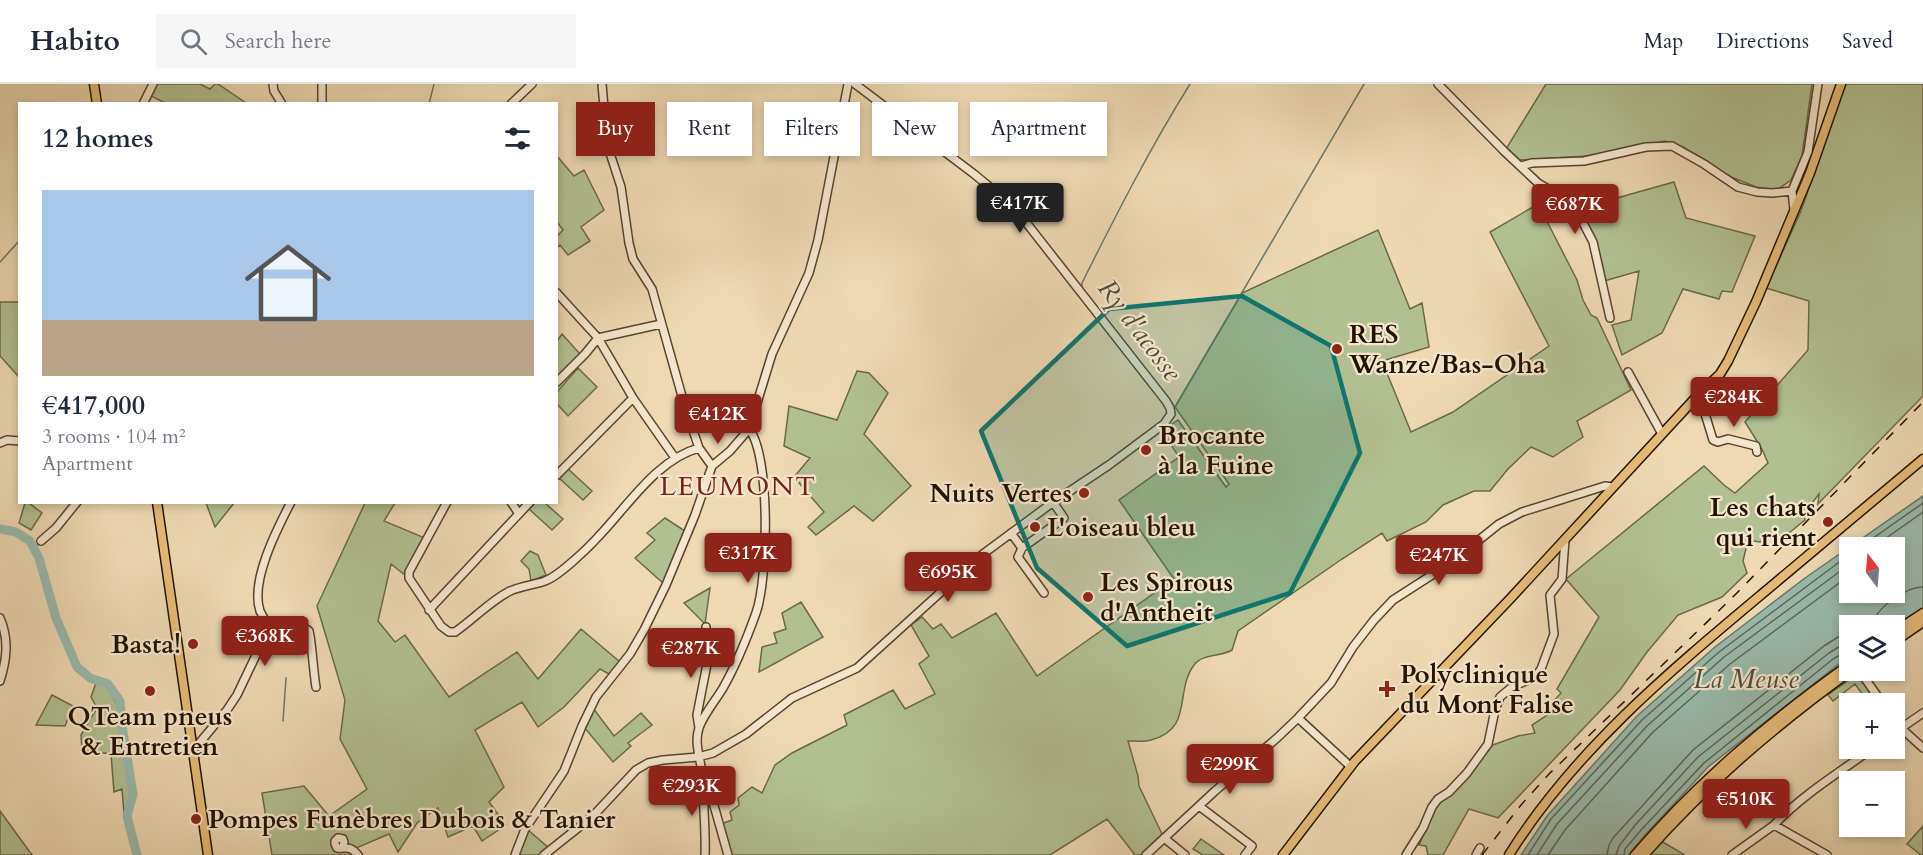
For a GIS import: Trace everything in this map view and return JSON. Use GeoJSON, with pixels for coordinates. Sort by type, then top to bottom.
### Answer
{"type":"FeatureCollection","features":[{"type":"Feature","properties":{"kind":"main road"},"geometry":{"type":"LineString","coordinates":[[94,84],[97,102]]}},
{"type":"Feature","properties":{"kind":"main road"},"geometry":{"type":"LineString","coordinates":[[1283,855],[1350,766],[1720,374],[1756,302],[1810,173],[1841,84]]}},
{"type":"Feature","properties":{"kind":"main road"},"geometry":{"type":"LineString","coordinates":[[1509,855],[1546,803],[1635,706],[1711,637],[1923,459]]}},
{"type":"Feature","properties":{"kind":"main road"},"geometry":{"type":"LineString","coordinates":[[156,504],[208,855]]}},
{"type":"Feature","properties":{"kind":"main road"},"geometry":{"type":"LineString","coordinates":[[1905,625],[1923,613]]}},
{"type":"Feature","properties":{"kind":"main road"},"geometry":{"type":"LineString","coordinates":[[1905,634],[1923,622]]}},
{"type":"Feature","properties":{"kind":"main road"},"geometry":{"type":"LineString","coordinates":[[1635,855],[1669,816],[1715,771],[1783,713],[1839,672]]}},
{"type":"Feature","properties":{"kind":"main road"},"geometry":{"type":"LineString","coordinates":[[1644,855],[1685,810],[1725,772],[1839,680]]}},
{"type":"Feature","properties":{"kind":"street"},"geometry":{"type":"LineString","coordinates":[[144,102],[153,84]]}},
{"type":"Feature","properties":{"kind":"street"},"geometry":{"type":"LineString","coordinates":[[273,84],[274,91],[281,102]]}},
{"type":"Feature","properties":{"kind":"street"},"geometry":{"type":"LineString","coordinates":[[322,84],[322,102]]}},
{"type":"Feature","properties":{"kind":"street"},"geometry":{"type":"LineString","coordinates":[[513,102],[532,84]]}},
{"type":"Feature","properties":{"kind":"street"},"geometry":{"type":"LineString","coordinates":[[603,84],[607,144],[621,187],[633,259],[652,290],[699,448],[712,466]]}},
{"type":"Feature","properties":{"kind":"street"},"geometry":{"type":"LineString","coordinates":[[515,855],[525,829],[564,771],[596,697],[630,654],[644,630],[667,583],[712,466],[729,452],[749,429],[772,354],[809,273],[818,240],[848,84]]}},
{"type":"Feature","properties":{"kind":"street"},"geometry":{"type":"LineString","coordinates":[[544,855],[593,816],[636,770],[663,760],[698,757],[713,753],[746,734],[792,698],[857,668],[983,554],[1053,502],[1109,465],[1164,424],[1171,414],[1166,401],[1014,207],[855,84]]}},
{"type":"Feature","properties":{"kind":"street"},"geometry":{"type":"LineString","coordinates":[[1438,84],[1504,152],[1538,183],[1563,198],[1581,219],[1593,242],[1610,318]]}},
{"type":"Feature","properties":{"kind":"street"},"geometry":{"type":"LineString","coordinates":[[1794,210],[1792,191],[1808,152],[1818,84]]}},
{"type":"Feature","properties":{"kind":"street"},"geometry":{"type":"LineString","coordinates":[[1521,166],[1541,162],[1584,160],[1646,147],[1672,146],[1738,187],[1765,192],[1792,191]]}},
{"type":"Feature","properties":{"kind":"street"},"geometry":{"type":"LineString","coordinates":[[558,294],[597,338],[633,398],[675,458]]}},
{"type":"Feature","properties":{"kind":"street"},"geometry":{"type":"LineString","coordinates":[[558,380],[585,354],[597,338],[661,324]]}},
{"type":"Feature","properties":{"kind":"street"},"geometry":{"type":"LineString","coordinates":[[1628,372],[1662,434]]}},
{"type":"Feature","properties":{"kind":"street"},"geometry":{"type":"LineString","coordinates":[[1699,394],[1713,440],[1718,442],[1728,439],[1749,444],[1756,446],[1757,452]]}},
{"type":"Feature","properties":{"kind":"street"},"geometry":{"type":"LineString","coordinates":[[558,474],[633,398]]}},
{"type":"Feature","properties":{"kind":"street"},"geometry":{"type":"LineString","coordinates":[[699,728],[724,686],[757,610],[765,527],[764,480],[758,443],[749,429]]}},
{"type":"Feature","properties":{"kind":"street"},"geometry":{"type":"LineString","coordinates":[[0,442],[18,441]]}},
{"type":"Feature","properties":{"kind":"street"},"geometry":{"type":"LineString","coordinates":[[446,504],[409,573],[409,578],[441,626],[449,632],[455,632],[510,591],[555,576],[597,539],[630,501],[675,458],[699,448]]}},
{"type":"Feature","properties":{"kind":"street"},"geometry":{"type":"LineString","coordinates":[[1146,855],[1298,718],[1331,683],[1353,647],[1393,600],[1449,564],[1499,524],[1522,512],[1605,486],[1613,487]]}},
{"type":"Feature","properties":{"kind":"street"},"geometry":{"type":"LineString","coordinates":[[1044,593],[1018,557],[1022,548],[1064,518],[1053,502]]}},
{"type":"Feature","properties":{"kind":"street"},"geometry":{"type":"LineString","coordinates":[[41,541],[56,528],[75,504]]}},
{"type":"Feature","properties":{"kind":"street"},"geometry":{"type":"LineString","coordinates":[[269,628],[260,610],[258,589],[267,556],[290,504]]}},
{"type":"Feature","properties":{"kind":"street"},"geometry":{"type":"LineString","coordinates":[[512,504],[519,514]]}},
{"type":"Feature","properties":{"kind":"street"},"geometry":{"type":"LineString","coordinates":[[429,610],[528,504]]}},
{"type":"Feature","properties":{"kind":"street"},"geometry":{"type":"LineString","coordinates":[[1011,533],[1022,548]]}},
{"type":"Feature","properties":{"kind":"street"},"geometry":{"type":"LineString","coordinates":[[1406,855],[1424,828],[1432,807],[1467,773],[1488,744],[1500,697],[1512,687],[1535,677],[1541,669],[1554,634],[1550,595],[1562,579],[1564,540]]}},
{"type":"Feature","properties":{"kind":"street"},"geometry":{"type":"LineString","coordinates":[[0,618],[7,642],[0,681]]}},
{"type":"Feature","properties":{"kind":"street"},"geometry":{"type":"LineString","coordinates":[[192,747],[196,747],[227,710],[237,695],[269,628],[274,625],[305,628],[308,631],[311,638],[311,659],[316,687]]}},
{"type":"Feature","properties":{"kind":"street"},"geometry":{"type":"LineString","coordinates":[[705,855],[706,829],[702,798],[703,781],[698,757],[697,715],[707,664],[706,627]]}},
{"type":"Feature","properties":{"kind":"street"},"geometry":{"type":"LineString","coordinates":[[1905,725],[1923,713]]}},
{"type":"Feature","properties":{"kind":"street"},"geometry":{"type":"LineString","coordinates":[[1298,718],[1350,766]]}},
{"type":"Feature","properties":{"kind":"street"},"geometry":{"type":"LineString","coordinates":[[1905,732],[1923,748]]}},
{"type":"Feature","properties":{"kind":"street"},"geometry":{"type":"LineString","coordinates":[[1732,855],[1858,759]]}},
{"type":"Feature","properties":{"kind":"street"},"geometry":{"type":"LineString","coordinates":[[703,781],[711,795],[728,855]]}},
{"type":"Feature","properties":{"kind":"street"},"geometry":{"type":"LineString","coordinates":[[1198,806],[1252,846],[1245,855]]}},
{"type":"Feature","properties":{"kind":"street"},"geometry":{"type":"LineString","coordinates":[[1774,825],[1827,855]]}},
{"type":"Feature","properties":{"kind":"street"},"geometry":{"type":"LineString","coordinates":[[1164,838],[1185,855]]}},
{"type":"Feature","properties":{"kind":"street"},"geometry":{"type":"LineString","coordinates":[[343,846],[352,848],[358,855]]}},
{"type":"Feature","properties":{"kind":"street"},"geometry":{"type":"LineString","coordinates":[[1476,855],[1480,848]]}},
{"type":"Feature","properties":{"kind":"highlighted area"},"geometry":{"type":"Polygon","coordinates":[[[1242,296],[1331,346],[1360,453],[1290,593],[1127,646],[1037,568],[981,431],[1109,309],[1242,296]]]}},
{"type":"Feature","properties":{"kind":"green space"},"geometry":{"type":"Polygon","coordinates":[[[157,84],[200,84],[210,89],[218,84],[245,102],[163,102],[151,96],[157,84]]]}},
{"type":"Feature","properties":{"kind":"green space"},"geometry":{"type":"Polygon","coordinates":[[[1546,84],[1812,84],[1802,156],[1791,180],[1777,190],[1756,187],[1724,174],[1683,147],[1665,141],[1589,156],[1519,160],[1506,149],[1546,84]]]}},
{"type":"Feature","properties":{"kind":"green space"},"geometry":{"type":"Polygon","coordinates":[[[1845,84],[1923,84],[1923,396],[1818,504],[1819,494],[1809,507],[1803,510],[1805,520],[1784,537],[1774,534],[1760,542],[1748,540],[1743,561],[1747,573],[1722,597],[1678,615],[1647,652],[1620,690],[1498,818],[1469,809],[1443,855],[1428,855],[1426,846],[1419,845],[1437,803],[1490,746],[1518,736],[1535,733],[1532,725],[1552,712],[1550,705],[1561,693],[1557,689],[1599,617],[1566,579],[1704,466],[1735,493],[1768,463],[1745,422],[1808,350],[1809,301],[1766,288],[1801,211],[1845,84]]]}},
{"type":"Feature","properties":{"kind":"green space"},"geometry":{"type":"Polygon","coordinates":[[[558,157],[574,176],[584,170],[604,210],[581,227],[590,241],[568,255],[560,245],[558,247],[558,235],[563,230],[558,223],[558,157]]]}},
{"type":"Feature","properties":{"kind":"green space"},"geometry":{"type":"Polygon","coordinates":[[[1674,182],[1686,218],[1755,236],[1732,292],[1722,291],[1719,299],[1683,289],[1662,333],[1622,355],[1612,325],[1631,320],[1639,271],[1604,281],[1575,206],[1599,203],[1674,182]]]}},
{"type":"Feature","properties":{"kind":"green space"},"geometry":{"type":"Polygon","coordinates":[[[1538,204],[1577,280],[1583,300],[1591,315],[1597,318],[1631,390],[1577,421],[1583,437],[1553,457],[1531,447],[1508,469],[1490,491],[1474,491],[1443,505],[1426,522],[1387,541],[1382,533],[1238,631],[1232,650],[1198,661],[1188,676],[1178,719],[1173,727],[1164,735],[1151,740],[1128,741],[1139,786],[1164,838],[1146,855],[1135,855],[1107,819],[1050,855],[731,855],[721,824],[732,820],[730,812],[739,805],[738,798],[752,787],[762,793],[775,765],[792,753],[847,725],[844,715],[893,690],[905,709],[935,694],[919,664],[929,656],[911,625],[922,617],[933,629],[941,624],[952,638],[996,613],[1037,676],[1174,579],[1119,500],[1179,457],[1162,431],[1178,420],[1226,487],[1229,484],[1175,407],[1242,293],[1378,230],[1410,309],[1422,303],[1429,347],[1382,361],[1411,432],[1453,412],[1549,346],[1490,232],[1538,204]]]}},
{"type":"Feature","properties":{"kind":"green space"},"geometry":{"type":"Polygon","coordinates":[[[0,302],[18,302],[18,376],[0,356],[0,302]]]}},
{"type":"Feature","properties":{"kind":"green space"},"geometry":{"type":"Polygon","coordinates":[[[562,334],[580,354],[558,376],[558,340],[562,334]]]}},
{"type":"Feature","properties":{"kind":"green space"},"geometry":{"type":"Polygon","coordinates":[[[578,368],[597,387],[568,416],[558,405],[558,391],[578,368]]]}},
{"type":"Feature","properties":{"kind":"green space"},"geometry":{"type":"Polygon","coordinates":[[[857,371],[869,373],[888,393],[864,434],[911,486],[873,521],[854,506],[816,535],[808,527],[824,512],[794,477],[810,458],[784,446],[789,406],[837,420],[857,371]]]}},
{"type":"Feature","properties":{"kind":"green space"},"geometry":{"type":"Polygon","coordinates":[[[567,468],[592,491],[583,500],[559,478],[567,468]]]}},
{"type":"Feature","properties":{"kind":"green space"},"geometry":{"type":"Polygon","coordinates":[[[25,504],[30,504],[42,513],[31,530],[19,523],[25,504]]]}},
{"type":"Feature","properties":{"kind":"green space"},"geometry":{"type":"Polygon","coordinates":[[[206,504],[233,504],[215,527],[206,504]]]}},
{"type":"Feature","properties":{"kind":"green space"},"geometry":{"type":"Polygon","coordinates":[[[365,504],[394,504],[384,521],[425,538],[405,575],[391,564],[378,621],[395,642],[405,635],[449,697],[517,652],[538,679],[581,629],[620,662],[609,674],[600,669],[564,707],[538,727],[522,702],[475,730],[504,787],[489,802],[506,825],[482,841],[473,826],[448,837],[438,808],[417,823],[398,852],[389,834],[356,848],[351,855],[272,855],[262,793],[304,786],[329,816],[367,789],[340,739],[345,700],[317,606],[365,504]]]}},
{"type":"Feature","properties":{"kind":"green space"},"geometry":{"type":"Polygon","coordinates":[[[534,504],[546,504],[563,519],[552,530],[529,509],[534,504]]]}},
{"type":"Feature","properties":{"kind":"green space"},"geometry":{"type":"Polygon","coordinates":[[[665,518],[685,531],[664,584],[635,558],[655,540],[647,533],[665,518]]]}},
{"type":"Feature","properties":{"kind":"green space"},"geometry":{"type":"Polygon","coordinates":[[[530,551],[538,555],[546,575],[531,581],[529,569],[521,561],[530,551]]]}},
{"type":"Feature","properties":{"kind":"green space"},"geometry":{"type":"Polygon","coordinates":[[[710,588],[705,624],[684,603],[710,588]]]}},
{"type":"Feature","properties":{"kind":"green space"},"geometry":{"type":"Polygon","coordinates":[[[801,602],[823,637],[759,672],[762,647],[777,643],[774,633],[786,629],[782,613],[801,602]]]}},
{"type":"Feature","properties":{"kind":"green space"},"geometry":{"type":"Polygon","coordinates":[[[1847,681],[1862,681],[1871,693],[1862,693],[1855,684],[1843,693],[1839,693],[1839,696],[1833,701],[1828,695],[1847,681]]]}},
{"type":"Feature","properties":{"kind":"green space"},"geometry":{"type":"Polygon","coordinates":[[[96,683],[106,686],[117,704],[131,794],[124,813],[122,789],[114,792],[111,754],[82,750],[81,735],[97,708],[91,697],[96,683]]]}},
{"type":"Feature","properties":{"kind":"green space"},"geometry":{"type":"Polygon","coordinates":[[[52,695],[73,706],[65,726],[36,725],[52,695]]]}},
{"type":"Feature","properties":{"kind":"green space"},"geometry":{"type":"Polygon","coordinates":[[[593,708],[614,736],[641,713],[652,725],[628,743],[631,746],[613,762],[584,727],[593,708]]]}},
{"type":"Feature","properties":{"kind":"green space"},"geometry":{"type":"Polygon","coordinates":[[[0,811],[32,855],[0,855],[0,811]]]}},
{"type":"Feature","properties":{"kind":"green space"},"geometry":{"type":"Polygon","coordinates":[[[1923,826],[1923,855],[1921,855],[1907,844],[1923,826]]]}},
{"type":"Feature","properties":{"kind":"green space"},"geometry":{"type":"Polygon","coordinates":[[[528,830],[549,848],[539,855],[518,855],[528,830]]]}},
{"type":"Feature","properties":{"kind":"green space"},"geometry":{"type":"Polygon","coordinates":[[[1201,839],[1224,855],[1203,855],[1193,849],[1201,839]]]}},
{"type":"Feature","properties":{"kind":"green space"},"geometry":{"type":"Polygon","coordinates":[[[1661,841],[1685,855],[1649,855],[1661,841]]]}},
{"type":"Feature","properties":{"kind":"water","name":"La Meuse"},"geometry":{"type":"Polygon","coordinates":[[[1923,496],[1923,608],[1905,620],[1905,615],[1839,615],[1839,664],[1708,767],[1628,855],[1521,855],[1547,816],[1637,716],[1715,647],[1839,554],[1839,603],[1905,603],[1905,537],[1864,537],[1923,496]]]}},
{"type":"Feature","properties":{"kind":"waterway"},"geometry":{"type":"LineString","coordinates":[[430,102],[434,84]]}},
{"type":"Feature","properties":{"kind":"waterway","name":"Ry d'acosse"},"geometry":{"type":"LineString","coordinates":[[1082,289],[1082,283],[1134,182],[1190,84]]}},
{"type":"Feature","properties":{"kind":"waterway"},"geometry":{"type":"LineString","coordinates":[[1171,404],[1175,407],[1364,84]]}},
{"type":"Feature","properties":{"kind":"waterway"},"geometry":{"type":"LineString","coordinates":[[0,262],[18,242]]}},
{"type":"Feature","properties":{"kind":"waterway"},"geometry":{"type":"LineString","coordinates":[[0,529],[16,532],[30,541],[39,558],[56,618],[77,667],[90,678],[108,684],[120,701],[133,794],[127,816],[137,855]]}},
{"type":"Feature","properties":{"kind":"waterway"},"geometry":{"type":"LineString","coordinates":[[33,548],[38,544]]}},
{"type":"Feature","properties":{"kind":"waterway"},"geometry":{"type":"LineString","coordinates":[[283,721],[286,678]]}},
{"type":"Feature","properties":{"kind":"railway"},"geometry":{"type":"LineString","coordinates":[[1482,855],[1521,805],[1549,774],[1732,598],[1923,402]]}},
{"type":"Feature","properties":{"kind":"place","name":"RES Wanze/Bas-Oha"},"geometry":{"type":"Point","coordinates":[1337,349]}},
{"type":"Feature","properties":{"kind":"place","name":"Brocante à la Fuine"},"geometry":{"type":"Point","coordinates":[1146,450]}},
{"type":"Feature","properties":{"kind":"place","name":"Nuits Vertes"},"geometry":{"type":"Point","coordinates":[1084,493]}},
{"type":"Feature","properties":{"kind":"place","name":"Les chats qui rient"},"geometry":{"type":"Point","coordinates":[1828,522]}},
{"type":"Feature","properties":{"kind":"place","name":"L'oiseau bleu"},"geometry":{"type":"Point","coordinates":[1035,527]}},
{"type":"Feature","properties":{"kind":"place","name":"Les Spirous d'Antheit"},"geometry":{"type":"Point","coordinates":[1088,597]}},
{"type":"Feature","properties":{"kind":"place","name":"Basta!"},"geometry":{"type":"Point","coordinates":[193,644]}},
{"type":"Feature","properties":{"kind":"place","name":"Polyclinique du Mont Falise"},"geometry":{"type":"Point","coordinates":[1387,689]}},
{"type":"Feature","properties":{"kind":"place","name":"QTeam pneus & Entretien"},"geometry":{"type":"Point","coordinates":[150,691]}},
{"type":"Feature","properties":{"kind":"place","name":"Pompes Funèbres Dubois & Tanier"},"geometry":{"type":"Point","coordinates":[196,819]}},
{"type":"Feature","properties":{"kind":"district","name":"LEUMONT"},"geometry":{"type":"Point","coordinates":[738,486]}}]}
